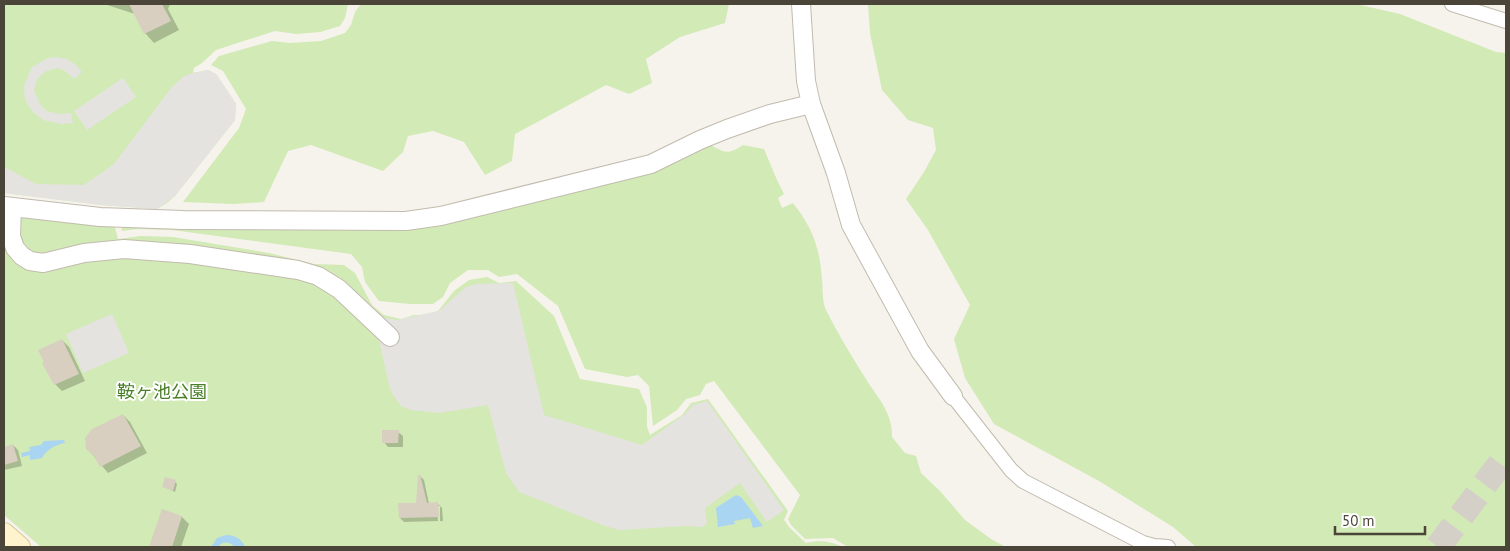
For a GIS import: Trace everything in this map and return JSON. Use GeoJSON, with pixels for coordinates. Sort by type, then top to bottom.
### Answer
{"type":"FeatureCollection","features":[{"type":"Feature","properties":{"kind":"main road"},"geometry":{"type":"LineString","coordinates":[[4,533],[20,547]]}},
{"type":"Feature","properties":{"kind":"street"},"geometry":{"type":"LineString","coordinates":[[801,4],[806,80],[811,104],[836,173],[851,225],[920,352],[1011,470],[1023,481],[1143,543],[1168,547]]}},
{"type":"Feature","properties":{"kind":"street"},"geometry":{"type":"LineString","coordinates":[[1452,4],[1506,21]]}},
{"type":"Feature","properties":{"kind":"street"},"geometry":{"type":"LineString","coordinates":[[390,337],[340,288],[318,276],[298,270],[190,254],[124,249],[84,253],[43,263],[30,261],[15,248],[11,236],[8,207],[100,217],[183,220],[406,221],[441,216],[651,164],[727,129],[770,114],[811,104]]}},
{"type":"Feature","properties":{"kind":"green space"},"geometry":{"type":"Polygon","coordinates":[[[4,4],[348,4],[345,18],[340,26],[320,32],[296,34],[275,31],[216,50],[194,68],[193,73],[208,70],[216,74],[236,104],[235,120],[175,196],[157,209],[101,205],[4,193],[4,4]]]}},
{"type":"Feature","properties":{"kind":"green space"},"geometry":{"type":"Polygon","coordinates":[[[361,4],[729,4],[725,23],[680,37],[646,59],[652,83],[629,94],[606,85],[515,134],[512,161],[485,175],[464,142],[433,131],[408,136],[403,152],[383,171],[311,145],[288,151],[264,202],[233,204],[183,202],[239,128],[246,109],[223,71],[211,65],[219,56],[272,41],[290,43],[321,41],[345,33],[361,4]]]}},
{"type":"Feature","properties":{"kind":"green space"},"geometry":{"type":"Polygon","coordinates":[[[868,4],[1356,4],[1400,14],[1496,52],[1506,53],[1506,547],[1196,547],[1173,527],[1099,481],[994,424],[965,378],[954,339],[970,305],[928,230],[906,199],[936,150],[933,128],[908,120],[882,90],[870,33],[868,4]]]}},
{"type":"Feature","properties":{"kind":"green space"},"geometry":{"type":"Polygon","coordinates":[[[708,144],[726,152],[733,151],[743,145],[764,149],[784,194],[778,198],[782,208],[793,203],[806,221],[814,239],[821,269],[825,307],[844,343],[887,412],[892,428],[892,437],[905,453],[916,456],[921,473],[940,491],[965,520],[991,539],[1006,547],[848,547],[833,538],[805,539],[791,525],[788,519],[800,495],[714,381],[706,384],[700,395],[686,399],[677,410],[653,426],[649,386],[638,375],[627,377],[585,369],[558,306],[517,274],[499,277],[488,270],[468,270],[450,283],[443,297],[433,304],[379,301],[365,282],[362,267],[351,254],[172,230],[137,229],[122,231],[121,223],[369,225],[708,144]]]}},
{"type":"Feature","properties":{"kind":"green space","name":"鞍ヶ池公園"},"geometry":{"type":"Polygon","coordinates":[[[33,216],[114,224],[118,239],[141,236],[173,237],[269,253],[314,264],[344,265],[355,273],[372,305],[384,315],[401,319],[438,311],[454,291],[469,280],[487,277],[499,283],[516,281],[554,316],[580,379],[639,389],[647,407],[647,427],[650,435],[682,415],[691,403],[708,399],[788,511],[784,520],[789,527],[806,543],[825,542],[843,547],[41,547],[4,515],[4,220],[33,216]]]}},
{"type":"Feature","properties":{"kind":"shaded area"},"geometry":{"type":"Polygon","coordinates":[[[48,58],[66,59],[75,64],[82,72],[74,79],[58,68],[46,71],[37,79],[34,91],[41,106],[47,111],[60,114],[71,113],[73,123],[61,124],[43,120],[33,112],[25,100],[24,86],[32,67],[48,58]]]}},
{"type":"Feature","properties":{"kind":"shaded area"},"geometry":{"type":"Polygon","coordinates":[[[208,70],[216,74],[236,104],[235,120],[175,196],[157,209],[101,205],[4,193],[4,167],[36,184],[84,185],[114,164],[172,87],[184,76],[208,70]]]}},
{"type":"Feature","properties":{"kind":"shaded area"},"geometry":{"type":"Polygon","coordinates":[[[123,78],[136,97],[87,130],[74,111],[123,78]]]}},
{"type":"Feature","properties":{"kind":"shaded area"},"geometry":{"type":"Polygon","coordinates":[[[513,283],[544,415],[642,445],[686,413],[693,405],[707,401],[784,510],[767,522],[740,483],[705,508],[707,523],[703,527],[686,526],[619,530],[519,492],[506,473],[488,405],[439,413],[411,410],[401,406],[390,389],[378,336],[367,325],[379,314],[385,318],[397,320],[439,311],[466,287],[476,284],[513,283]]]}},
{"type":"Feature","properties":{"kind":"shaded area"},"geometry":{"type":"Polygon","coordinates":[[[112,314],[129,353],[83,373],[66,334],[112,314]]]}},
{"type":"Feature","properties":{"kind":"water"},"geometry":{"type":"Polygon","coordinates":[[[64,440],[65,443],[52,448],[42,458],[30,460],[30,455],[22,457],[21,453],[30,451],[29,447],[41,445],[44,441],[64,440]]]}},
{"type":"Feature","properties":{"kind":"water"},"geometry":{"type":"Polygon","coordinates":[[[736,495],[741,497],[763,526],[753,528],[750,518],[734,521],[735,524],[718,527],[716,508],[736,495]]]}},
{"type":"Feature","properties":{"kind":"water"},"geometry":{"type":"Polygon","coordinates":[[[226,535],[238,538],[245,547],[235,547],[226,542],[218,547],[211,547],[217,538],[226,535]]]}},
{"type":"Feature","properties":{"kind":"building"},"geometry":{"type":"Polygon","coordinates":[[[129,4],[162,4],[171,21],[144,34],[129,4]]]}},
{"type":"Feature","properties":{"kind":"building"},"geometry":{"type":"Polygon","coordinates":[[[62,339],[79,374],[54,385],[42,363],[44,362],[38,350],[62,339]]]}},
{"type":"Feature","properties":{"kind":"building"},"geometry":{"type":"Polygon","coordinates":[[[123,414],[141,446],[100,467],[94,456],[86,449],[85,438],[92,429],[123,414]]]}},
{"type":"Feature","properties":{"kind":"building"},"geometry":{"type":"Polygon","coordinates":[[[382,430],[399,430],[398,443],[382,443],[382,430]]]}},
{"type":"Feature","properties":{"kind":"building"},"geometry":{"type":"Polygon","coordinates":[[[13,444],[18,461],[4,465],[4,447],[13,444]]]}},
{"type":"Feature","properties":{"kind":"building"},"geometry":{"type":"Polygon","coordinates":[[[420,474],[427,503],[438,502],[439,517],[399,518],[398,503],[416,503],[418,475],[420,474]]]}},
{"type":"Feature","properties":{"kind":"building"},"geometry":{"type":"Polygon","coordinates":[[[165,477],[176,480],[173,491],[162,487],[165,477]]]}},
{"type":"Feature","properties":{"kind":"building"},"geometry":{"type":"Polygon","coordinates":[[[162,509],[182,516],[172,547],[149,547],[162,509]]]}},
{"type":"Feature","properties":{"kind":"tunnel"},"geometry":{"type":"LineString","coordinates":[[1438,547],[1506,456]]}}]}
